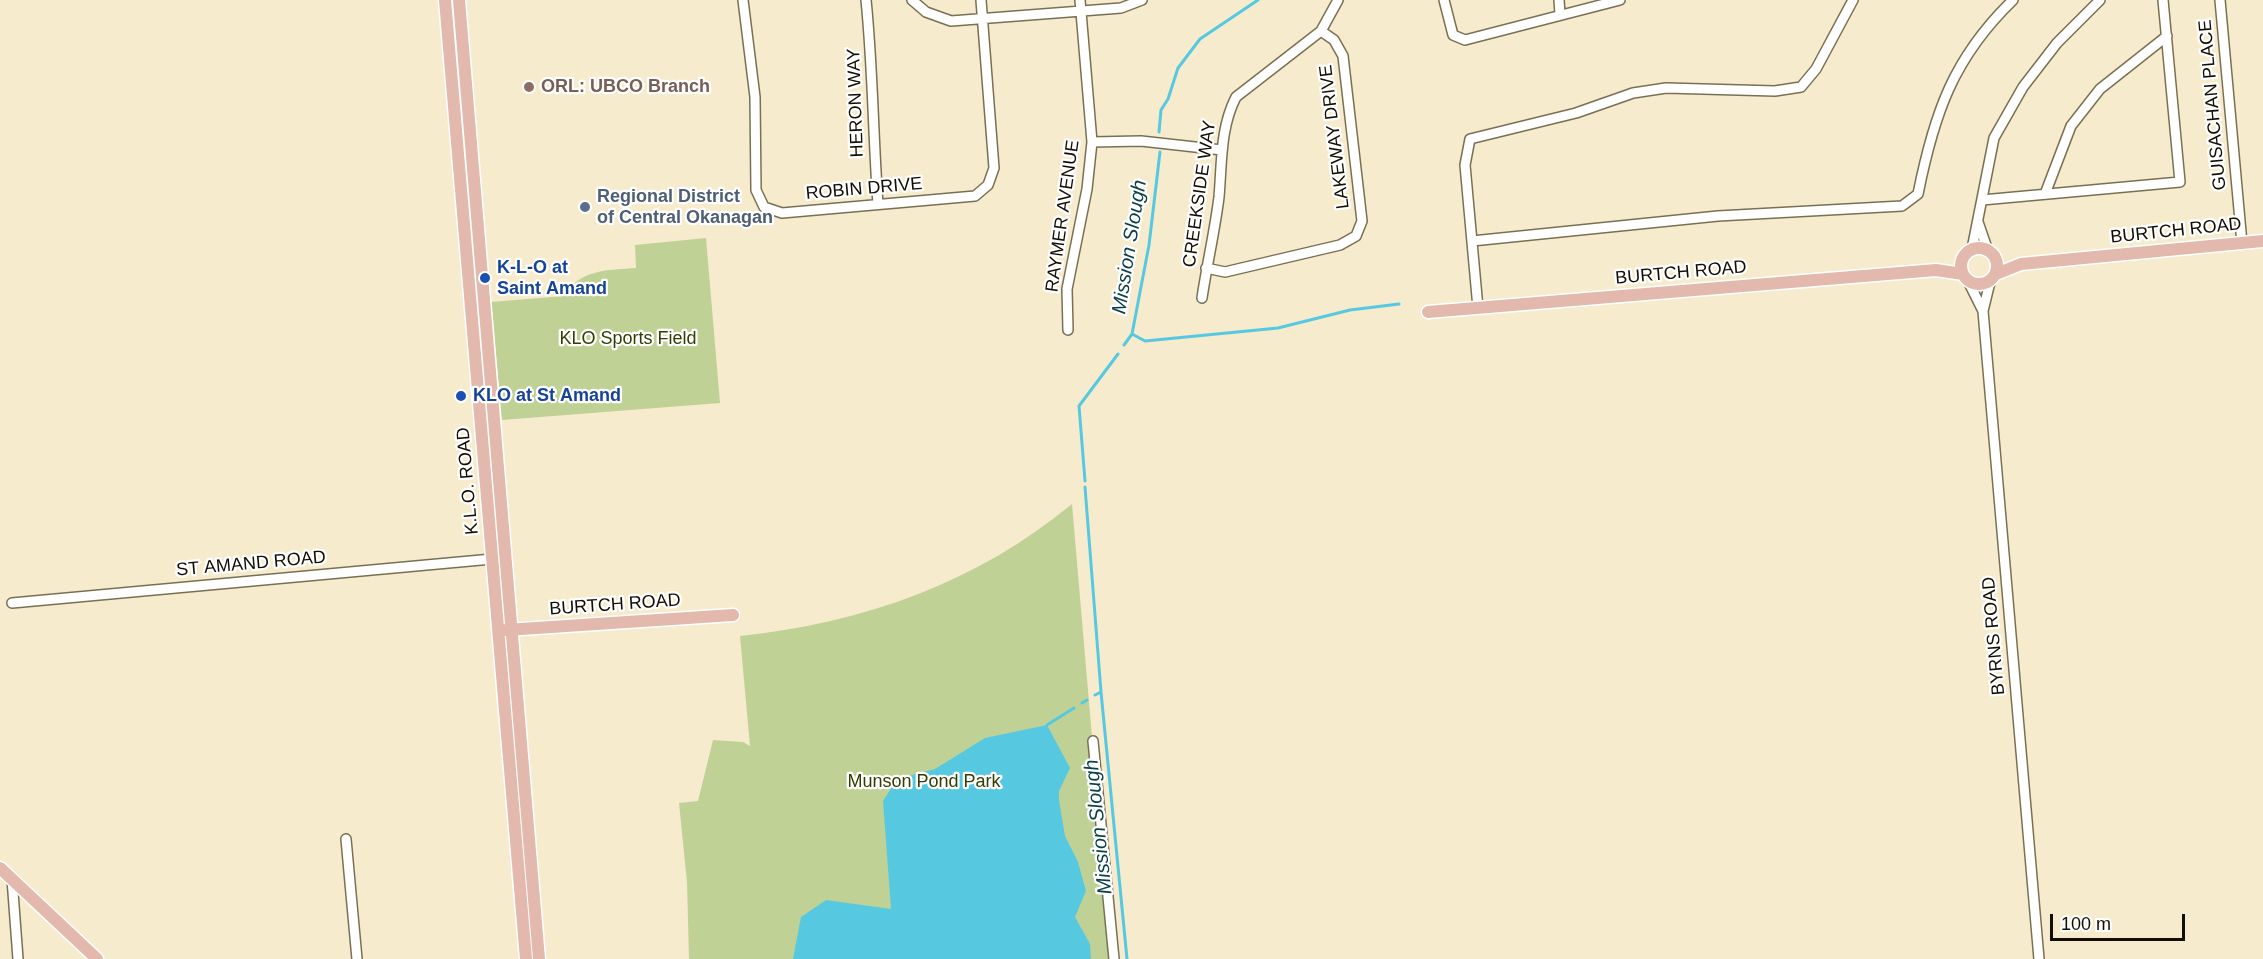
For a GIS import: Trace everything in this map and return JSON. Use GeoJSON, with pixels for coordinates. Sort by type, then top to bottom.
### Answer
{"type":"FeatureCollection","features":[{"type":"Feature","properties":{"kind":"main road","name":"K.L.O. ROAD"},"geometry":{"type":"LineString","coordinates":[[445,0],[526,959]]}},
{"type":"Feature","properties":{"kind":"main road","name":"K.L.O. ROAD"},"geometry":{"type":"LineString","coordinates":[[459,0],[539,959]]}},
{"type":"Feature","properties":{"kind":"main road","name":"BURTCH ROAD"},"geometry":{"type":"LineString","coordinates":[[1994,276],[2021,264],[2263,241]]}},
{"type":"Feature","properties":{"kind":"main road"},"geometry":{"type":"LineString","coordinates":[[1972,249],[1990,253],[1997,263],[1994,276],[1980,284],[1966,278],[1960,266],[1962,259],[1972,249]]}},
{"type":"Feature","properties":{"kind":"main road","name":"BURTCH ROAD"},"geometry":{"type":"LineString","coordinates":[[1990,253],[2021,264]]}},
{"type":"Feature","properties":{"kind":"main road","name":"BURTCH ROAD"},"geometry":{"type":"LineString","coordinates":[[1428,312],[1936,270],[1962,259]]}},
{"type":"Feature","properties":{"kind":"main road","name":"BURTCH ROAD"},"geometry":{"type":"LineString","coordinates":[[1936,270],[1966,278]]}},
{"type":"Feature","properties":{"kind":"main road","name":"BURTCH ROAD"},"geometry":{"type":"LineString","coordinates":[[498,631],[734,615]]}},
{"type":"Feature","properties":{"kind":"main road"},"geometry":{"type":"LineString","coordinates":[[0,868],[97,959]]}},
{"type":"Feature","properties":{"kind":"street","name":"ROBIN DRIVE"},"geometry":{"type":"LineString","coordinates":[[743,0],[755,97],[756,190],[764,207],[782,213],[975,196],[988,185],[994,168],[981,0]]}},
{"type":"Feature","properties":{"kind":"street","name":"HERON WAY"},"geometry":{"type":"LineString","coordinates":[[866,0],[872,55],[872,112],[878,204]]}},
{"type":"Feature","properties":{"kind":"street"},"geometry":{"type":"LineString","coordinates":[[912,0],[926,12],[951,21],[1121,8],[1142,0]]}},
{"type":"Feature","properties":{"kind":"street","name":"RAYMER AVENUE"},"geometry":{"type":"LineString","coordinates":[[1068,330],[1067,289],[1087,189],[1092,142],[1080,0]]}},
{"type":"Feature","properties":{"kind":"street","name":"CREEKSIDE WAY"},"geometry":{"type":"LineString","coordinates":[[1202,298],[1219,198],[1222,150],[1228,112],[1236,97],[1321,31],[1338,0]]}},
{"type":"Feature","properties":{"kind":"street"},"geometry":{"type":"LineString","coordinates":[[1444,0],[1453,35],[1465,40],[1620,0]]}},
{"type":"Feature","properties":{"kind":"street"},"geometry":{"type":"LineString","coordinates":[[1560,0],[1560,14]]}},
{"type":"Feature","properties":{"kind":"street"},"geometry":{"type":"LineString","coordinates":[[1478,308],[1465,165],[1470,139],[1576,113],[1633,93],[1666,88],[1775,91],[1801,87],[1816,69],[1852,0]]}},
{"type":"Feature","properties":{"kind":"street"},"geometry":{"type":"LineString","coordinates":[[1472,241],[1718,216],[1902,206],[1918,194],[1927,147],[1942,99],[1988,25],[2013,0]]}},
{"type":"Feature","properties":{"kind":"street"},"geometry":{"type":"LineString","coordinates":[[1972,249],[1994,138],[2024,87],[2057,43],[2100,0]]}},
{"type":"Feature","properties":{"kind":"street"},"geometry":{"type":"LineString","coordinates":[[1982,200],[2180,182],[2163,0]]}},
{"type":"Feature","properties":{"kind":"street","name":"GUISACHAN PLACE"},"geometry":{"type":"LineString","coordinates":[[2220,0],[2242,243]]}},
{"type":"Feature","properties":{"kind":"street","name":"LAKEWAY DRIVE"},"geometry":{"type":"LineString","coordinates":[[1206,268],[1225,272],[1340,245],[1356,236],[1362,221],[1343,56],[1334,40],[1321,31]]}},
{"type":"Feature","properties":{"kind":"street"},"geometry":{"type":"LineString","coordinates":[[2045,194],[2071,126],[2100,89],[2167,36]]}},
{"type":"Feature","properties":{"kind":"street"},"geometry":{"type":"LineString","coordinates":[[1092,142],[1141,141],[1222,150]]}},
{"type":"Feature","properties":{"kind":"street"},"geometry":{"type":"LineString","coordinates":[[1978,222],[1990,253]]}},
{"type":"Feature","properties":{"kind":"street","name":"BYRNS ROAD"},"geometry":{"type":"LineString","coordinates":[[1983,311],[1994,276]]}},
{"type":"Feature","properties":{"kind":"street","name":"BYRNS ROAD"},"geometry":{"type":"LineString","coordinates":[[1966,278],[1983,311],[2039,959]]}},
{"type":"Feature","properties":{"kind":"street","name":"ST AMAND ROAD"},"geometry":{"type":"LineString","coordinates":[[12,603],[492,559]]}},
{"type":"Feature","properties":{"kind":"street"},"geometry":{"type":"LineString","coordinates":[[1092,741],[1114,959]]}},
{"type":"Feature","properties":{"kind":"street"},"geometry":{"type":"LineString","coordinates":[[346,839],[357,959]]}},
{"type":"Feature","properties":{"kind":"street"},"geometry":{"type":"LineString","coordinates":[[12,879],[18,959]]}},
{"type":"Feature","properties":{"kind":"green space","name":"KLO Sports Field"},"geometry":{"type":"Polygon","coordinates":[[[706,238],[720,403],[502,420],[491,302],[564,296],[571,287],[586,276],[605,271],[636,268],[635,245],[706,238]]]}},
{"type":"Feature","properties":{"kind":"green space","name":"Munson Pond Park"},"geometry":{"type":"Polygon","coordinates":[[[1072,504],[1111,959],[689,959],[687,882],[679,803],[698,801],[713,740],[743,742],[750,746],[740,636],[831,621],[917,595],[997,556],[1035,532],[1072,504]]]}},
{"type":"Feature","properties":{"kind":"water"},"geometry":{"type":"Polygon","coordinates":[[[1047,725],[1070,768],[1059,791],[1059,800],[1065,836],[1078,862],[1086,891],[1075,917],[1090,944],[1091,959],[793,959],[801,917],[826,900],[891,909],[883,801],[897,779],[935,769],[985,738],[1047,725]]]}},
{"type":"Feature","properties":{"kind":"waterway","name":"Mission Slough"},"geometry":{"type":"LineString","coordinates":[[1159,132],[1161,110],[1168,99],[1178,68],[1200,39],[1258,0]]}},
{"type":"Feature","properties":{"kind":"waterway","name":"Mission Slough"},"geometry":{"type":"LineString","coordinates":[[1124,345],[1132,334],[1149,245],[1160,152]]}},
{"type":"Feature","properties":{"kind":"waterway"},"geometry":{"type":"LineString","coordinates":[[1132,334],[1145,341],[1278,328],[1350,310],[1399,304]]}},
{"type":"Feature","properties":{"kind":"waterway","name":"Mission Slough"},"geometry":{"type":"LineString","coordinates":[[1085,481],[1079,406],[1118,354]]}},
{"type":"Feature","properties":{"kind":"waterway","name":"Mission Slough"},"geometry":{"type":"LineString","coordinates":[[1085,487],[1101,692],[1095,695]]}},
{"type":"Feature","properties":{"kind":"waterway","name":"Mission Slough"},"geometry":{"type":"LineString","coordinates":[[1101,692],[1127,959]]}},
{"type":"Feature","properties":{"kind":"waterway","name":"Mission Slough"},"geometry":{"type":"LineString","coordinates":[[1082,703],[1087,700]]}},
{"type":"Feature","properties":{"kind":"waterway","name":"Mission Slough"},"geometry":{"type":"LineString","coordinates":[[1047,725],[1074,708]]}},
{"type":"Feature","properties":{"kind":"place","name":"ORL: UBCO Branch"},"geometry":{"type":"Point","coordinates":[529,87]}},
{"type":"Feature","properties":{"kind":"place","name":"Regional District of Central Okanagan"},"geometry":{"type":"Point","coordinates":[585,207]}},
{"type":"Feature","properties":{"kind":"place","name":"K-L-O at Saint Amand"},"geometry":{"type":"Point","coordinates":[485,278]}},
{"type":"Feature","properties":{"kind":"place","name":"KLO at St Amand"},"geometry":{"type":"Point","coordinates":[461,396]}}]}
